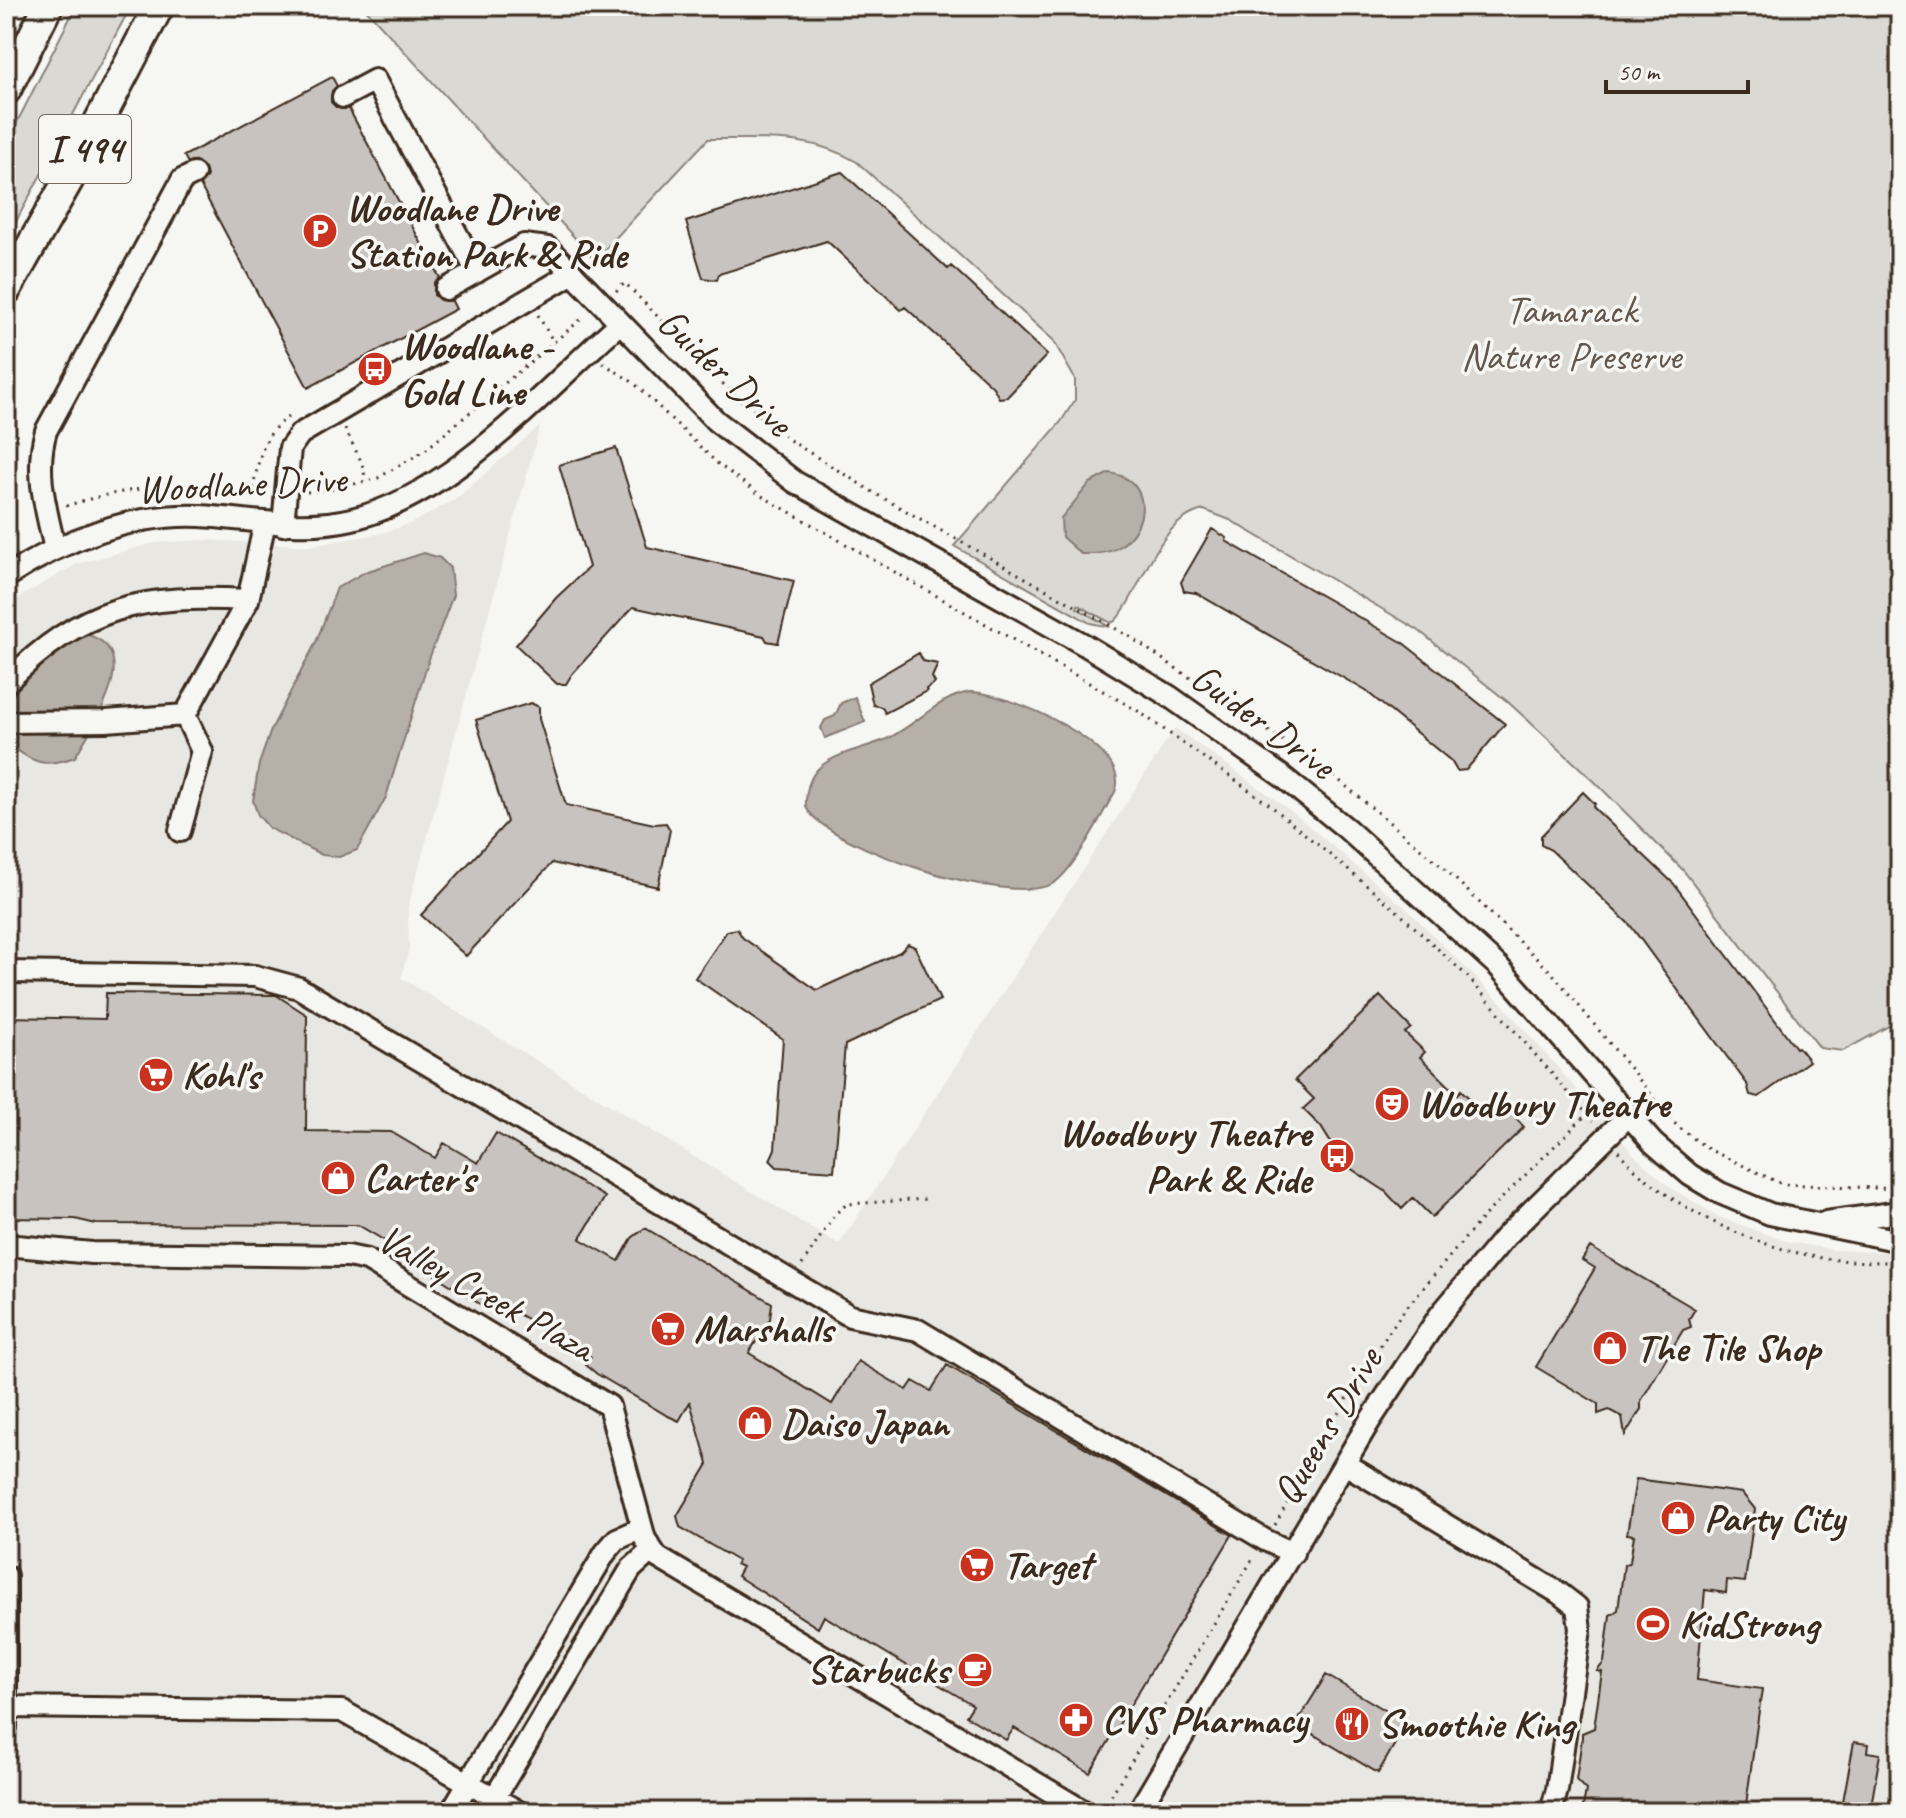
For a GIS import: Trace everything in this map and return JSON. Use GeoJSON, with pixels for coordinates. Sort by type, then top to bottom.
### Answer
{"type":"FeatureCollection","features":[{"type":"Feature","properties":{"kind":"highway","name":"I 494"},"geometry":{"type":"LineString","coordinates":[[6,90],[48,6]]}},
{"type":"Feature","properties":{"kind":"highway","name":"I 494"},"geometry":{"type":"LineString","coordinates":[[6,290],[90,140],[159,6]]}},
{"type":"Feature","properties":{"kind":"street"},"geometry":{"type":"LineString","coordinates":[[343,97],[375,80],[477,272],[446,289]]}},
{"type":"Feature","properties":{"kind":"street"},"geometry":{"type":"LineString","coordinates":[[55,549],[39,455],[46,431],[182,180],[194,174]]}},
{"type":"Feature","properties":{"kind":"street","name":"Guider Drive"},"geometry":{"type":"LineString","coordinates":[[477,272],[524,245],[536,244],[548,248],[716,421],[795,482],[1111,660],[1211,724],[1283,777],[1423,894],[1499,967],[1668,1157],[1704,1184],[1770,1214],[1900,1241]]}},
{"type":"Feature","properties":{"kind":"street"},"geometry":{"type":"LineString","coordinates":[[185,715],[248,600],[285,492],[293,440],[573,273]]}},
{"type":"Feature","properties":{"kind":"street","name":"Woodlane Drive"},"geometry":{"type":"LineString","coordinates":[[6,577],[81,537],[154,519],[196,516],[274,524],[353,519],[426,489],[459,467],[619,324]]}},
{"type":"Feature","properties":{"kind":"street"},"geometry":{"type":"LineString","coordinates":[[6,683],[39,649],[81,622],[135,603],[185,596],[248,600]]}},
{"type":"Feature","properties":{"kind":"street"},"geometry":{"type":"LineString","coordinates":[[6,722],[91,722],[185,715]]}},
{"type":"Feature","properties":{"kind":"street"},"geometry":{"type":"LineString","coordinates":[[180,831],[202,751],[185,715]]}},
{"type":"Feature","properties":{"kind":"street"},"geometry":{"type":"LineString","coordinates":[[6,972],[255,976],[283,982],[315,997],[850,1316],[918,1330],[1265,1540],[1293,1553]]}},
{"type":"Feature","properties":{"kind":"street","name":"Queens Drive"},"geometry":{"type":"LineString","coordinates":[[1138,1812],[1394,1382],[1452,1299],[1506,1236],[1629,1115]]}},
{"type":"Feature","properties":{"kind":"street","name":"Guider Drive"},"geometry":{"type":"LineString","coordinates":[[1818,1223],[1900,1212]]}},
{"type":"Feature","properties":{"kind":"street","name":"Valley Creek Plaza"},"geometry":{"type":"LineString","coordinates":[[6,1245],[92,1253],[348,1256],[367,1260],[605,1402],[615,1421],[642,1528],[651,1551]]}},
{"type":"Feature","properties":{"kind":"street"},"geometry":{"type":"LineString","coordinates":[[1345,1464],[1559,1593],[1577,1607],[1580,1629],[1557,1790],[1551,1812]]}},
{"type":"Feature","properties":{"kind":"street"},"geometry":{"type":"LineString","coordinates":[[451,1812],[605,1553],[617,1539],[642,1528]]}},
{"type":"Feature","properties":{"kind":"street"},"geometry":{"type":"LineString","coordinates":[[490,1804],[631,1569],[651,1551],[1085,1812]]}},
{"type":"Feature","properties":{"kind":"street"},"geometry":{"type":"LineString","coordinates":[[6,1576],[6,1727]]}},
{"type":"Feature","properties":{"kind":"street"},"geometry":{"type":"LineString","coordinates":[[6,1707],[342,1711],[469,1782],[490,1804],[519,1812]]}},
{"type":"Feature","properties":{"kind":"path"},"geometry":{"type":"LineString","coordinates":[[47,512],[86,500],[167,484],[220,483],[285,492],[335,489],[366,481],[424,451],[625,283],[730,391],[791,441],[876,494],[1127,635],[1329,772],[1445,869],[1553,974],[1677,1126],[1708,1149],[1782,1184],[1900,1189]]}},
{"type":"Feature","properties":{"kind":"path"},"geometry":{"type":"LineString","coordinates":[[610,371],[634,383],[718,464],[760,495],[1138,711],[1270,805],[1396,910],[1467,976],[1630,1166],[1692,1212],[1776,1247],[1837,1260],[1900,1262]]}},
{"type":"Feature","properties":{"kind":"path"},"geometry":{"type":"LineString","coordinates":[[336,412],[362,463],[366,481]]}},
{"type":"Feature","properties":{"kind":"path"},"geometry":{"type":"LineString","coordinates":[[1278,1521],[1351,1391],[1407,1306],[1490,1209],[1587,1114]]}},
{"type":"Feature","properties":{"kind":"path"},"geometry":{"type":"LineString","coordinates":[[791,1281],[842,1207],[859,1202],[928,1199]]}},
{"type":"Feature","properties":{"kind":"path"},"geometry":{"type":"LineString","coordinates":[[1101,1812],[1253,1558]]}},
{"type":"Feature","properties":{"kind":"shaded area"},"geometry":{"type":"Polygon","coordinates":[[[540,426],[408,907],[409,948],[401,978],[839,1245],[1175,728],[1290,810],[1409,911],[1501,1003],[1637,1158],[1671,1188],[1719,1217],[1785,1241],[1836,1250],[1900,1253],[1900,1812],[6,1812],[6,605],[77,564],[154,543],[203,540],[310,546],[383,533],[412,523],[456,499],[540,426]]]}},
{"type":"Feature","properties":{"kind":"shaded area"},"geometry":{"type":"Polygon","coordinates":[[[1109,473],[1133,484],[1142,504],[1141,516],[1137,527],[1119,547],[1095,554],[1081,554],[1062,537],[1061,518],[1090,483],[1109,473]]]}},
{"type":"Feature","properties":{"kind":"shaded area"},"geometry":{"type":"Polygon","coordinates":[[[424,553],[440,558],[450,568],[453,595],[429,659],[386,797],[357,850],[339,857],[322,855],[269,828],[258,815],[253,801],[259,764],[271,730],[316,642],[337,588],[365,572],[424,553]]]}},
{"type":"Feature","properties":{"kind":"shaded area"},"geometry":{"type":"Polygon","coordinates":[[[71,632],[95,638],[109,649],[114,665],[112,683],[105,703],[75,757],[54,763],[38,762],[6,742],[6,708],[39,659],[71,632]]]}},
{"type":"Feature","properties":{"kind":"shaded area"},"geometry":{"type":"Polygon","coordinates":[[[970,692],[1011,701],[1064,725],[1106,757],[1116,774],[1115,792],[1079,854],[1054,883],[1033,889],[1001,887],[922,870],[848,840],[821,823],[806,807],[810,780],[827,762],[889,738],[948,699],[970,692]]]}},
{"type":"Feature","properties":{"kind":"shaded area"},"geometry":{"type":"Polygon","coordinates":[[[855,697],[865,722],[825,738],[821,728],[825,720],[835,716],[841,703],[855,697]]]}},
{"type":"Feature","properties":{"kind":"green space"},"geometry":{"type":"Polygon","coordinates":[[[76,6],[131,6],[6,240],[6,144],[76,6]]]}},
{"type":"Feature","properties":{"kind":"green space","name":"Tamarack Nature Preserve"},"geometry":{"type":"Polygon","coordinates":[[[363,6],[1900,6],[1900,1020],[1843,1051],[1820,1048],[1683,870],[1594,781],[1508,702],[1418,630],[1230,520],[1204,510],[1188,516],[1174,527],[1162,541],[1115,621],[1111,623],[1078,605],[1077,608],[1110,627],[1090,623],[954,546],[1060,423],[1075,400],[1075,379],[1053,340],[857,162],[802,142],[708,139],[595,260],[363,6]]]}},
{"type":"Feature","properties":{"kind":"building","name":"Woodlane Drive Station Park & Ride"},"geometry":{"type":"Polygon","coordinates":[[[332,77],[337,86],[332,91],[331,102],[337,108],[349,109],[440,278],[434,283],[434,295],[440,300],[452,301],[456,309],[308,388],[200,185],[207,176],[205,168],[196,161],[188,163],[184,156],[332,77]]]}},
{"type":"Feature","properties":{"kind":"building"},"geometry":{"type":"Polygon","coordinates":[[[842,172],[948,269],[951,266],[959,273],[1047,355],[1007,397],[999,398],[993,387],[967,363],[905,307],[901,310],[827,241],[719,274],[717,280],[703,278],[686,222],[842,172]]]}},
{"type":"Feature","properties":{"kind":"building"},"geometry":{"type":"Polygon","coordinates":[[[616,448],[647,547],[794,581],[778,643],[767,641],[764,636],[633,607],[566,684],[557,684],[516,645],[556,598],[589,567],[559,465],[616,448]]]}},
{"type":"Feature","properties":{"kind":"building"},"geometry":{"type":"Polygon","coordinates":[[[1212,529],[1227,538],[1226,541],[1402,642],[1505,724],[1466,770],[1457,771],[1451,761],[1366,691],[1196,593],[1184,591],[1181,582],[1212,529]]]}},
{"type":"Feature","properties":{"kind":"building"},"geometry":{"type":"Polygon","coordinates":[[[919,653],[923,661],[938,664],[932,677],[935,683],[927,691],[885,713],[882,707],[873,705],[868,683],[919,653]]]}},
{"type":"Feature","properties":{"kind":"building"},"geometry":{"type":"Polygon","coordinates":[[[531,703],[539,707],[539,719],[566,805],[654,824],[666,823],[670,830],[658,887],[552,863],[466,956],[421,915],[507,822],[476,720],[531,703]]]}},
{"type":"Feature","properties":{"kind":"building"},"geometry":{"type":"Polygon","coordinates":[[[1583,792],[1595,804],[1593,807],[1674,884],[1796,1048],[1809,1061],[1759,1097],[1750,1095],[1747,1084],[1630,925],[1551,850],[1541,845],[1541,836],[1583,792]]]}},
{"type":"Feature","properties":{"kind":"building"},"geometry":{"type":"Polygon","coordinates":[[[737,929],[743,938],[817,990],[900,952],[908,944],[915,947],[940,1000],[845,1045],[834,1171],[777,1167],[770,1160],[775,1149],[783,1039],[695,978],[727,931],[737,929]]]}},
{"type":"Feature","properties":{"kind":"building"},"geometry":{"type":"Polygon","coordinates":[[[106,993],[276,995],[307,1015],[306,1131],[391,1132],[435,1158],[444,1143],[478,1163],[496,1133],[605,1197],[580,1239],[619,1261],[632,1238],[645,1228],[772,1303],[770,1319],[749,1353],[832,1404],[858,1361],[907,1390],[913,1381],[931,1391],[947,1365],[1232,1535],[1090,1773],[1014,1728],[1006,1740],[966,1716],[973,1705],[824,1616],[818,1628],[737,1576],[742,1567],[736,1564],[738,1561],[680,1527],[677,1516],[708,1464],[690,1402],[679,1421],[666,1415],[597,1374],[586,1365],[591,1357],[570,1343],[493,1300],[489,1308],[480,1304],[435,1275],[439,1268],[394,1242],[392,1245],[358,1225],[96,1224],[75,1219],[6,1218],[6,1017],[105,1019],[106,993]]]}},
{"type":"Feature","properties":{"kind":"building","name":"Woodbury Theatre"},"geometry":{"type":"Polygon","coordinates":[[[1380,996],[1411,1028],[1405,1033],[1425,1052],[1420,1057],[1457,1094],[1461,1090],[1480,1109],[1494,1095],[1524,1127],[1432,1217],[1413,1198],[1402,1209],[1385,1191],[1344,1164],[1321,1127],[1303,1109],[1314,1099],[1295,1080],[1380,996]]]}},
{"type":"Feature","properties":{"kind":"building","name":"The Tile Shop"},"geometry":{"type":"Polygon","coordinates":[[[1590,1247],[1695,1309],[1689,1319],[1691,1327],[1683,1330],[1641,1401],[1641,1409],[1625,1435],[1622,1417],[1609,1410],[1598,1414],[1598,1404],[1536,1367],[1595,1268],[1582,1260],[1590,1247]]]}},
{"type":"Feature","properties":{"kind":"building"},"geometry":{"type":"Polygon","coordinates":[[[1636,1479],[1742,1493],[1755,1509],[1745,1582],[1727,1580],[1726,1593],[1705,1590],[1697,1680],[1762,1689],[1745,1812],[1582,1812],[1586,1790],[1576,1780],[1582,1733],[1594,1728],[1602,1672],[1597,1671],[1604,1662],[1610,1615],[1618,1610],[1624,1565],[1630,1562],[1634,1535],[1627,1534],[1636,1479]]]}},
{"type":"Feature","properties":{"kind":"building"},"geometry":{"type":"Polygon","coordinates":[[[1326,1675],[1407,1723],[1378,1773],[1296,1724],[1326,1675]]]}},
{"type":"Feature","properties":{"kind":"building"},"geometry":{"type":"Polygon","coordinates":[[[1854,1742],[1868,1744],[1867,1752],[1880,1754],[1870,1812],[1841,1812],[1854,1742]]]}},
{"type":"Feature","properties":{"kind":"place","name":"Woodlane Drive Station Park & Ride"},"geometry":{"type":"Point","coordinates":[320,231]}},
{"type":"Feature","properties":{"kind":"place","name":"Woodlane - Gold Line"},"geometry":{"type":"Point","coordinates":[375,369]}},
{"type":"Feature","properties":{"kind":"place","name":"Kohl's"},"geometry":{"type":"Point","coordinates":[156,1075]}},
{"type":"Feature","properties":{"kind":"place","name":"Woodbury Theatre"},"geometry":{"type":"Point","coordinates":[1392,1104]}},
{"type":"Feature","properties":{"kind":"place","name":"Woodbury Theatre Park & Ride"},"geometry":{"type":"Point","coordinates":[1337,1156]}},
{"type":"Feature","properties":{"kind":"place","name":"Carter's"},"geometry":{"type":"Point","coordinates":[338,1178]}},
{"type":"Feature","properties":{"kind":"place","name":"Marshalls"},"geometry":{"type":"Point","coordinates":[668,1329]}},
{"type":"Feature","properties":{"kind":"place","name":"The Tile Shop"},"geometry":{"type":"Point","coordinates":[1610,1348]}},
{"type":"Feature","properties":{"kind":"place","name":"Daiso Japan"},"geometry":{"type":"Point","coordinates":[755,1423]}},
{"type":"Feature","properties":{"kind":"place","name":"Party City"},"geometry":{"type":"Point","coordinates":[1678,1518]}},
{"type":"Feature","properties":{"kind":"place","name":"Target"},"geometry":{"type":"Point","coordinates":[977,1565]}},
{"type":"Feature","properties":{"kind":"place","name":"KidStrong"},"geometry":{"type":"Point","coordinates":[1653,1624]}},
{"type":"Feature","properties":{"kind":"place","name":"Starbucks"},"geometry":{"type":"Point","coordinates":[975,1670]}},
{"type":"Feature","properties":{"kind":"place","name":"CVS Pharmacy"},"geometry":{"type":"Point","coordinates":[1076,1720]}},
{"type":"Feature","properties":{"kind":"place","name":"Smoothie King"},"geometry":{"type":"Point","coordinates":[1352,1724]}}]}
